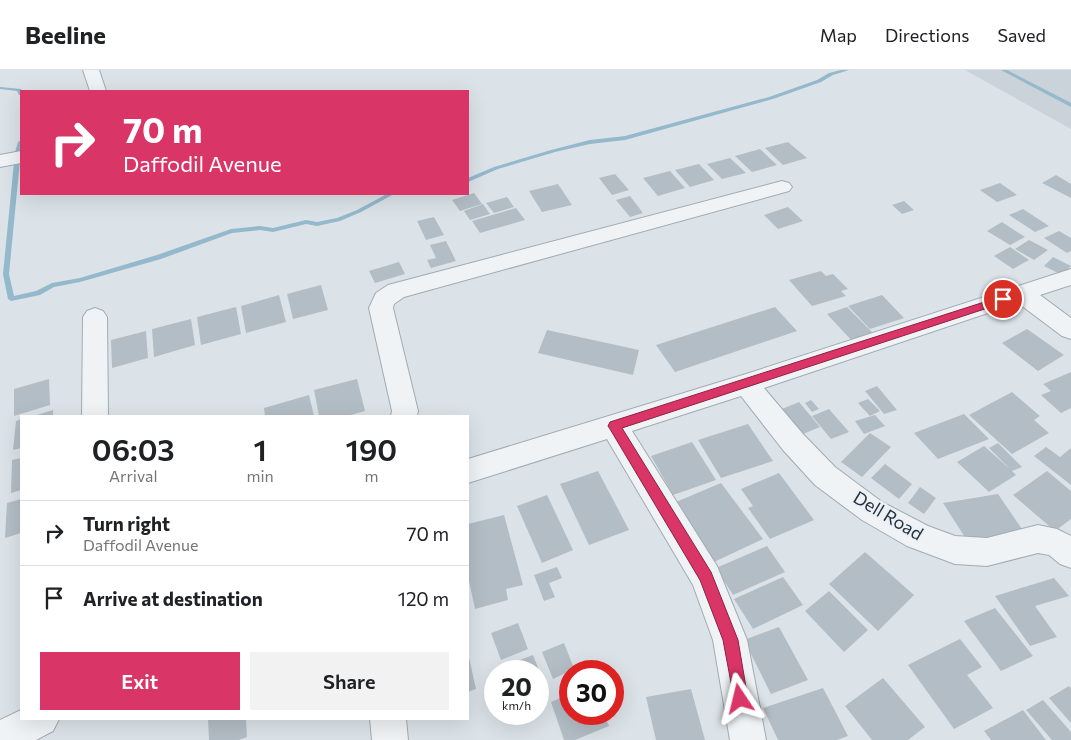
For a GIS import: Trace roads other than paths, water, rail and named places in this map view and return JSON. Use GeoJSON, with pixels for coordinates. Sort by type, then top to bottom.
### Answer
{"type":"FeatureCollection","features":[{"type":"Feature","properties":{"kind":"street"},"geometry":{"type":"LineString","coordinates":[[91,70],[98,90]]}},
{"type":"Feature","properties":{"kind":"street"},"geometry":{"type":"LineString","coordinates":[[0,161],[20,157]]}},
{"type":"Feature","properties":{"kind":"street"},"geometry":{"type":"LineString","coordinates":[[404,415],[405,411],[381,308],[384,299],[396,291],[782,187]]}},
{"type":"Feature","properties":{"kind":"street"},"geometry":{"type":"LineString","coordinates":[[469,471],[746,384],[1071,277]]}},
{"type":"Feature","properties":{"kind":"street"},"geometry":{"type":"LineString","coordinates":[[1021,293],[1071,330]]}},
{"type":"Feature","properties":{"kind":"street"},"geometry":{"type":"LineString","coordinates":[[94,415],[95,317]]}},
{"type":"Feature","properties":{"kind":"street","name":"Dell Road"},"geometry":{"type":"LineString","coordinates":[[746,384],[793,442],[825,476],[872,511],[918,536],[955,550],[987,552],[1038,539],[1057,543],[1071,554]]}},
{"type":"Feature","properties":{"kind":"street"},"geometry":{"type":"LineString","coordinates":[[614,426],[706,577],[730,640],[748,740]]}},
{"type":"Feature","properties":{"kind":"street"},"geometry":{"type":"LineString","coordinates":[[0,739],[39,720]]}},
{"type":"Feature","properties":{"kind":"street"},"geometry":{"type":"LineString","coordinates":[[388,720],[390,740]]}},
{"type":"Feature","properties":{"kind":"waterway"},"geometry":{"type":"LineString","coordinates":[[469,180],[496,168],[553,151],[590,142],[625,138],[771,98],[819,81],[831,74],[847,70]]}},
{"type":"Feature","properties":{"kind":"waterway"},"geometry":{"type":"LineString","coordinates":[[1003,70],[1071,105]]}},
{"type":"Feature","properties":{"kind":"waterway"},"geometry":{"type":"LineString","coordinates":[[0,88],[19,90],[20,92]]}},
{"type":"Feature","properties":{"kind":"waterway"},"geometry":{"type":"LineString","coordinates":[[20,145],[6,274],[11,299],[38,293],[52,285],[80,280],[159,257],[231,231],[260,228],[273,230],[306,222],[317,224],[338,220],[389,195]]}}]}
